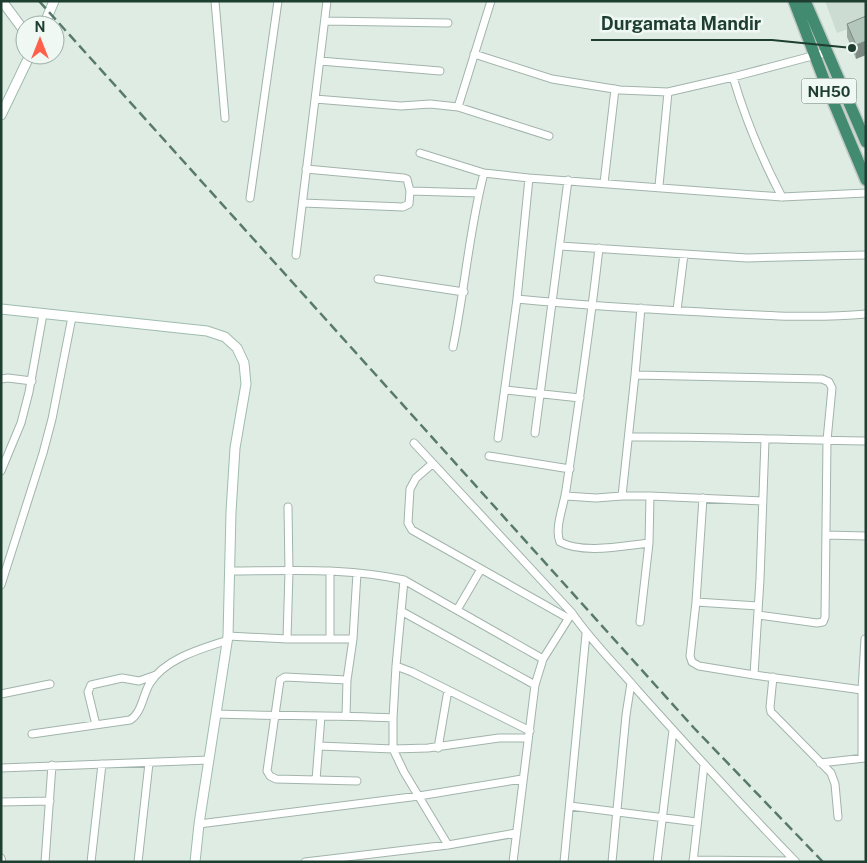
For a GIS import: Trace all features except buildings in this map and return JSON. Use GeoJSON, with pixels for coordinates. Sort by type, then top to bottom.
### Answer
{"type":"FeatureCollection","features":[{"type":"Feature","properties":{"kind":"highway","name":"NH50"},"geometry":{"type":"LineString","coordinates":[[794,1],[866,180]]}},
{"type":"Feature","properties":{"kind":"highway","name":"NH50"},"geometry":{"type":"LineString","coordinates":[[805,1],[866,142]]}},
{"type":"Feature","properties":{"kind":"main road"},"geometry":{"type":"LineString","coordinates":[[2,1],[15,19]]}},
{"type":"Feature","properties":{"kind":"main road"},"geometry":{"type":"LineString","coordinates":[[48,15],[54,1]]}},
{"type":"Feature","properties":{"kind":"main road"},"geometry":{"type":"LineString","coordinates":[[1,114],[25,65]]}},
{"type":"Feature","properties":{"kind":"main road"},"geometry":{"type":"LineString","coordinates":[[1,309],[207,331],[225,337],[238,348],[244,363],[246,384],[235,448],[228,638],[199,824],[195,862]]}},
{"type":"Feature","properties":{"kind":"street"},"geometry":{"type":"LineString","coordinates":[[215,1],[225,118]]}},
{"type":"Feature","properties":{"kind":"street"},"geometry":{"type":"LineString","coordinates":[[250,198],[278,1]]}},
{"type":"Feature","properties":{"kind":"street"},"geometry":{"type":"LineString","coordinates":[[296,255],[327,1]]}},
{"type":"Feature","properties":{"kind":"street"},"geometry":{"type":"LineString","coordinates":[[458,107],[491,1]]}},
{"type":"Feature","properties":{"kind":"street"},"geometry":{"type":"LineString","coordinates":[[325,22],[448,23]]}},
{"type":"Feature","properties":{"kind":"street"},"geometry":{"type":"LineString","coordinates":[[474,54],[552,80],[615,90],[668,92],[827,52]]}},
{"type":"Feature","properties":{"kind":"street"},"geometry":{"type":"LineString","coordinates":[[320,61],[440,71]]}},
{"type":"Feature","properties":{"kind":"street"},"geometry":{"type":"LineString","coordinates":[[733,77],[739,100],[770,174],[782,197]]}},
{"type":"Feature","properties":{"kind":"street"},"geometry":{"type":"LineString","coordinates":[[604,183],[615,90]]}},
{"type":"Feature","properties":{"kind":"street"},"geometry":{"type":"LineString","coordinates":[[660,186],[668,92]]}},
{"type":"Feature","properties":{"kind":"street"},"geometry":{"type":"LineString","coordinates":[[315,99],[401,106],[430,104],[458,107],[549,136]]}},
{"type":"Feature","properties":{"kind":"street"},"geometry":{"type":"LineString","coordinates":[[420,153],[484,173],[529,178],[660,186],[782,197],[866,193]]}},
{"type":"Feature","properties":{"kind":"street"},"geometry":{"type":"LineString","coordinates":[[303,203],[403,207],[409,204],[410,191],[407,179],[306,169]]}},
{"type":"Feature","properties":{"kind":"street"},"geometry":{"type":"LineString","coordinates":[[454,347],[479,193],[484,173]]}},
{"type":"Feature","properties":{"kind":"street"},"geometry":{"type":"LineString","coordinates":[[498,438],[518,299],[529,178]]}},
{"type":"Feature","properties":{"kind":"street"},"geometry":{"type":"LineString","coordinates":[[536,433],[551,302],[568,180]]}},
{"type":"Feature","properties":{"kind":"street"},"geometry":{"type":"LineString","coordinates":[[410,191],[479,193]]}},
{"type":"Feature","properties":{"kind":"street"},"geometry":{"type":"LineString","coordinates":[[560,246],[747,258],[866,255]]}},
{"type":"Feature","properties":{"kind":"street"},"geometry":{"type":"LineString","coordinates":[[599,248],[570,469],[557,536],[560,542],[569,547],[584,548],[649,544]]}},
{"type":"Feature","properties":{"kind":"street"},"geometry":{"type":"LineString","coordinates":[[677,310],[684,254]]}},
{"type":"Feature","properties":{"kind":"street"},"geometry":{"type":"LineString","coordinates":[[378,279],[464,292]]}},
{"type":"Feature","properties":{"kind":"street"},"geometry":{"type":"LineString","coordinates":[[518,299],[592,306],[788,316],[866,314]]}},
{"type":"Feature","properties":{"kind":"street"},"geometry":{"type":"LineString","coordinates":[[622,496],[641,308]]}},
{"type":"Feature","properties":{"kind":"street"},"geometry":{"type":"LineString","coordinates":[[1,471],[21,424],[32,382],[43,314]]}},
{"type":"Feature","properties":{"kind":"street"},"geometry":{"type":"LineString","coordinates":[[1,585],[43,453],[52,419],[72,317]]}},
{"type":"Feature","properties":{"kind":"street"},"geometry":{"type":"LineString","coordinates":[[635,376],[822,379],[829,382],[832,388],[827,440],[825,617],[823,622],[817,623],[758,615]]}},
{"type":"Feature","properties":{"kind":"street"},"geometry":{"type":"LineString","coordinates":[[1,380],[8,378],[32,382]]}},
{"type":"Feature","properties":{"kind":"street"},"geometry":{"type":"LineString","coordinates":[[505,390],[580,398]]}},
{"type":"Feature","properties":{"kind":"street"},"geometry":{"type":"LineString","coordinates":[[629,437],[693,436],[765,440],[866,441]]}},
{"type":"Feature","properties":{"kind":"street"},"geometry":{"type":"LineString","coordinates":[[754,676],[765,440]]}},
{"type":"Feature","properties":{"kind":"street"},"geometry":{"type":"LineString","coordinates":[[414,443],[704,765],[795,861]]}},
{"type":"Feature","properties":{"kind":"street"},"geometry":{"type":"LineString","coordinates":[[489,456],[570,469]]}},
{"type":"Feature","properties":{"kind":"street"},"geometry":{"type":"LineString","coordinates":[[432,464],[412,484],[410,489],[408,523],[412,530],[481,569],[570,615]]}},
{"type":"Feature","properties":{"kind":"street"},"geometry":{"type":"LineString","coordinates":[[566,496],[596,498],[650,496],[763,501]]}},
{"type":"Feature","properties":{"kind":"street"},"geometry":{"type":"LineString","coordinates":[[640,622],[649,544],[650,496]]}},
{"type":"Feature","properties":{"kind":"street"},"geometry":{"type":"LineString","coordinates":[[703,498],[696,602],[690,656],[692,662],[699,666],[754,676],[774,677],[862,690]]}},
{"type":"Feature","properties":{"kind":"street"},"geometry":{"type":"LineString","coordinates":[[287,640],[288,507]]}},
{"type":"Feature","properties":{"kind":"street"},"geometry":{"type":"LineString","coordinates":[[826,535],[866,536]]}},
{"type":"Feature","properties":{"kind":"street"},"geometry":{"type":"LineString","coordinates":[[457,610],[481,569]]}},
{"type":"Feature","properties":{"kind":"street"},"geometry":{"type":"LineString","coordinates":[[230,571],[330,571],[378,574],[404,580],[543,659]]}},
{"type":"Feature","properties":{"kind":"street"},"geometry":{"type":"LineString","coordinates":[[330,571],[330,638]]}},
{"type":"Feature","properties":{"kind":"street"},"geometry":{"type":"LineString","coordinates":[[346,716],[347,680],[353,639],[357,573]]}},
{"type":"Feature","properties":{"kind":"street"},"geometry":{"type":"LineString","coordinates":[[404,580],[396,666],[393,749],[404,772],[448,845]]}},
{"type":"Feature","properties":{"kind":"street"},"geometry":{"type":"LineString","coordinates":[[696,602],[758,606]]}},
{"type":"Feature","properties":{"kind":"street"},"geometry":{"type":"LineString","coordinates":[[401,611],[535,686]]}},
{"type":"Feature","properties":{"kind":"street"},"geometry":{"type":"LineString","coordinates":[[513,862],[535,686],[543,659],[570,615]]}},
{"type":"Feature","properties":{"kind":"street"},"geometry":{"type":"LineString","coordinates":[[564,862],[586,634]]}},
{"type":"Feature","properties":{"kind":"street"},"geometry":{"type":"LineString","coordinates":[[32,734],[130,720],[136,717],[146,690],[156,674],[169,663],[228,638],[287,640],[353,639]]}},
{"type":"Feature","properties":{"kind":"street"},"geometry":{"type":"LineString","coordinates":[[820,763],[864,758],[862,690],[865,639]]}},
{"type":"Feature","properties":{"kind":"street"},"geometry":{"type":"LineString","coordinates":[[396,666],[448,690],[529,734]]}},
{"type":"Feature","properties":{"kind":"street"},"geometry":{"type":"LineString","coordinates":[[96,726],[88,692],[91,685],[122,678],[139,681],[156,674]]}},
{"type":"Feature","properties":{"kind":"street"},"geometry":{"type":"LineString","coordinates":[[774,677],[771,712],[831,774],[835,784],[838,817]]}},
{"type":"Feature","properties":{"kind":"street"},"geometry":{"type":"LineString","coordinates":[[347,680],[281,678],[278,683],[267,771],[270,776],[276,779],[357,781]]}},
{"type":"Feature","properties":{"kind":"street"},"geometry":{"type":"LineString","coordinates":[[612,862],[626,715],[632,683]]}},
{"type":"Feature","properties":{"kind":"street"},"geometry":{"type":"LineString","coordinates":[[1,694],[50,684]]}},
{"type":"Feature","properties":{"kind":"street"},"geometry":{"type":"LineString","coordinates":[[438,748],[448,690]]}},
{"type":"Feature","properties":{"kind":"street"},"geometry":{"type":"LineString","coordinates":[[216,714],[393,718]]}},
{"type":"Feature","properties":{"kind":"street"},"geometry":{"type":"LineString","coordinates":[[316,780],[321,716]]}},
{"type":"Feature","properties":{"kind":"street"},"geometry":{"type":"LineString","coordinates":[[657,862],[673,730]]}},
{"type":"Feature","properties":{"kind":"street"},"geometry":{"type":"LineString","coordinates":[[319,746],[393,749],[438,748],[529,734]]}},
{"type":"Feature","properties":{"kind":"street"},"geometry":{"type":"LineString","coordinates":[[1,768],[209,760]]}},
{"type":"Feature","properties":{"kind":"street"},"geometry":{"type":"LineString","coordinates":[[138,862],[149,763]]}},
{"type":"Feature","properties":{"kind":"street"},"geometry":{"type":"LineString","coordinates":[[91,862],[102,764]]}},
{"type":"Feature","properties":{"kind":"street"},"geometry":{"type":"LineString","coordinates":[[704,765],[693,861],[795,861]]}},
{"type":"Feature","properties":{"kind":"street"},"geometry":{"type":"LineString","coordinates":[[45,862],[52,766]]}},
{"type":"Feature","properties":{"kind":"street"},"geometry":{"type":"LineString","coordinates":[[199,824],[419,796],[522,779]]}},
{"type":"Feature","properties":{"kind":"street"},"geometry":{"type":"LineString","coordinates":[[1,802],[50,801]]}},
{"type":"Feature","properties":{"kind":"street"},"geometry":{"type":"LineString","coordinates":[[570,806],[698,822]]}},
{"type":"Feature","properties":{"kind":"street"},"geometry":{"type":"LineString","coordinates":[[305,862],[448,845],[516,833]]}},
{"type":"Feature","properties":{"kind":"shaded area"},"geometry":{"type":"Polygon","coordinates":[[[825,1],[866,1],[866,22],[837,33],[825,1]]]}},
{"type":"Feature","properties":{"kind":"railway"},"geometry":{"type":"LineString","coordinates":[[39,1],[694,728],[823,862]]}},
{"type":"Feature","properties":{"kind":"place","name":"Durgamata Mandir"},"geometry":{"type":"Point","coordinates":[852,48]}}]}
